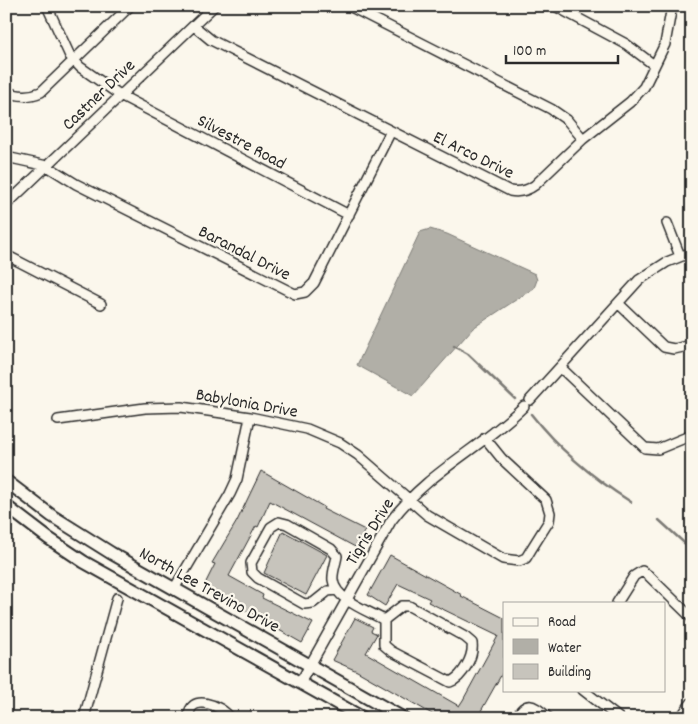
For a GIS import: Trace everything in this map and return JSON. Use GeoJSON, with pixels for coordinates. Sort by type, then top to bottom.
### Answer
{"type":"FeatureCollection","features":[{"type":"Feature","properties":{"kind":"main road","name":"North Lee Trevino Drive"},"geometry":{"type":"LineString","coordinates":[[6,481],[52,516],[174,589],[403,718]]}},
{"type":"Feature","properties":{"kind":"main road"},"geometry":{"type":"LineString","coordinates":[[6,506],[84,562],[363,718]]}},
{"type":"Feature","properties":{"kind":"street"},"geometry":{"type":"LineString","coordinates":[[47,6],[60,36],[74,61]]}},
{"type":"Feature","properties":{"kind":"street"},"geometry":{"type":"LineString","coordinates":[[6,91],[22,96],[32,96],[41,92],[130,6]]}},
{"type":"Feature","properties":{"kind":"street","name":"Castner Drive"},"geometry":{"type":"LineString","coordinates":[[6,206],[214,6]]}},
{"type":"Feature","properties":{"kind":"street"},"geometry":{"type":"LineString","coordinates":[[349,6],[551,109],[568,120],[583,139]]}},
{"type":"Feature","properties":{"kind":"street"},"geometry":{"type":"LineString","coordinates":[[555,6],[626,44],[654,65]]}},
{"type":"Feature","properties":{"kind":"street","name":"El Arco Drive"},"geometry":{"type":"LineString","coordinates":[[194,26],[211,40],[510,191],[517,192],[530,189],[535,185],[583,139],[638,95],[665,44],[672,6]]}},
{"type":"Feature","properties":{"kind":"street","name":"Silvestre Road"},"geometry":{"type":"LineString","coordinates":[[74,61],[120,96],[349,215]]}},
{"type":"Feature","properties":{"kind":"street","name":"Barandal Drive"},"geometry":{"type":"LineString","coordinates":[[6,157],[47,166],[76,184],[296,294],[306,292],[314,284],[391,131]]}},
{"type":"Feature","properties":{"kind":"street"},"geometry":{"type":"LineString","coordinates":[[666,223],[680,256]]}},
{"type":"Feature","properties":{"kind":"street","name":"Tigris Drive"},"geometry":{"type":"LineString","coordinates":[[300,683],[391,521],[408,500],[430,479],[508,422],[561,368],[578,346],[619,304],[639,280],[680,256],[692,252]]}},
{"type":"Feature","properties":{"kind":"street"},"geometry":{"type":"LineString","coordinates":[[6,255],[102,304]]}},
{"type":"Feature","properties":{"kind":"street"},"geometry":{"type":"LineString","coordinates":[[619,304],[664,347],[674,350],[692,345]]}},
{"type":"Feature","properties":{"kind":"street"},"geometry":{"type":"LineString","coordinates":[[561,368],[645,448],[658,448],[692,435]]}},
{"type":"Feature","properties":{"kind":"street","name":"Babylonia Drive"},"geometry":{"type":"LineString","coordinates":[[58,420],[145,408],[181,408],[250,416],[306,429],[340,443],[358,455],[427,515],[503,559],[513,562],[526,558],[549,521],[550,513],[546,500],[502,459],[485,438]]}},
{"type":"Feature","properties":{"kind":"street"},"geometry":{"type":"LineString","coordinates":[[174,589],[237,479],[250,416]]}},
{"type":"Feature","properties":{"kind":"street"},"geometry":{"type":"LineString","coordinates":[[337,590],[328,591],[313,603],[304,604],[258,578],[252,572],[251,563],[271,527],[279,522],[287,524],[331,549],[337,556],[332,578],[337,590],[346,599],[384,620]]}},
{"type":"Feature","properties":{"kind":"street"},"geometry":{"type":"LineString","coordinates":[[618,602],[634,576],[642,572],[649,576],[692,618]]}},
{"type":"Feature","properties":{"kind":"street"},"geometry":{"type":"LineString","coordinates":[[84,718],[116,598]]}},
{"type":"Feature","properties":{"kind":"street"},"geometry":{"type":"LineString","coordinates":[[402,606],[409,606],[465,637],[472,643],[473,652],[457,680],[450,682],[443,680],[384,645],[384,620],[402,606]]}},
{"type":"Feature","properties":{"kind":"street"},"geometry":{"type":"LineString","coordinates":[[586,692],[619,718]]}},
{"type":"Feature","properties":{"kind":"street"},"geometry":{"type":"LineString","coordinates":[[189,718],[192,708],[202,702],[222,710],[230,718]]}},
{"type":"Feature","properties":{"kind":"street"},"geometry":{"type":"LineString","coordinates":[[680,718],[692,702]]}},
{"type":"Feature","properties":{"kind":"street"},"geometry":{"type":"LineString","coordinates":[[516,718],[521,710],[527,706],[533,706],[549,718]]}},
{"type":"Feature","properties":{"kind":"water"},"geometry":{"type":"Polygon","coordinates":[[[430,229],[447,234],[535,274],[537,280],[534,288],[473,328],[413,396],[357,365],[420,232],[430,229]]]}},
{"type":"Feature","properties":{"kind":"building"},"geometry":{"type":"Polygon","coordinates":[[[261,471],[324,507],[323,509],[365,530],[357,548],[270,501],[258,527],[256,526],[229,576],[263,595],[262,598],[313,623],[302,643],[279,630],[280,628],[206,590],[208,586],[205,584],[215,564],[212,563],[237,521],[261,471]]]}},
{"type":"Feature","properties":{"kind":"building"},"geometry":{"type":"Polygon","coordinates":[[[283,531],[327,555],[306,595],[264,573],[283,531]]]}},
{"type":"Feature","properties":{"kind":"building"},"geometry":{"type":"Polygon","coordinates":[[[390,555],[461,596],[503,617],[503,672],[477,718],[439,718],[357,671],[332,660],[355,618],[373,627],[371,631],[377,634],[366,653],[459,706],[498,636],[428,602],[430,599],[398,584],[385,606],[368,595],[390,555]]]}},
{"type":"Feature","properties":{"kind":"waterway"},"geometry":{"type":"LineString","coordinates":[[454,346],[468,354],[515,399]]}},
{"type":"Feature","properties":{"kind":"waterway"},"geometry":{"type":"LineString","coordinates":[[531,414],[553,440],[577,462],[631,502]]}},
{"type":"Feature","properties":{"kind":"waterway"},"geometry":{"type":"LineString","coordinates":[[659,520],[692,550]]}}]}
